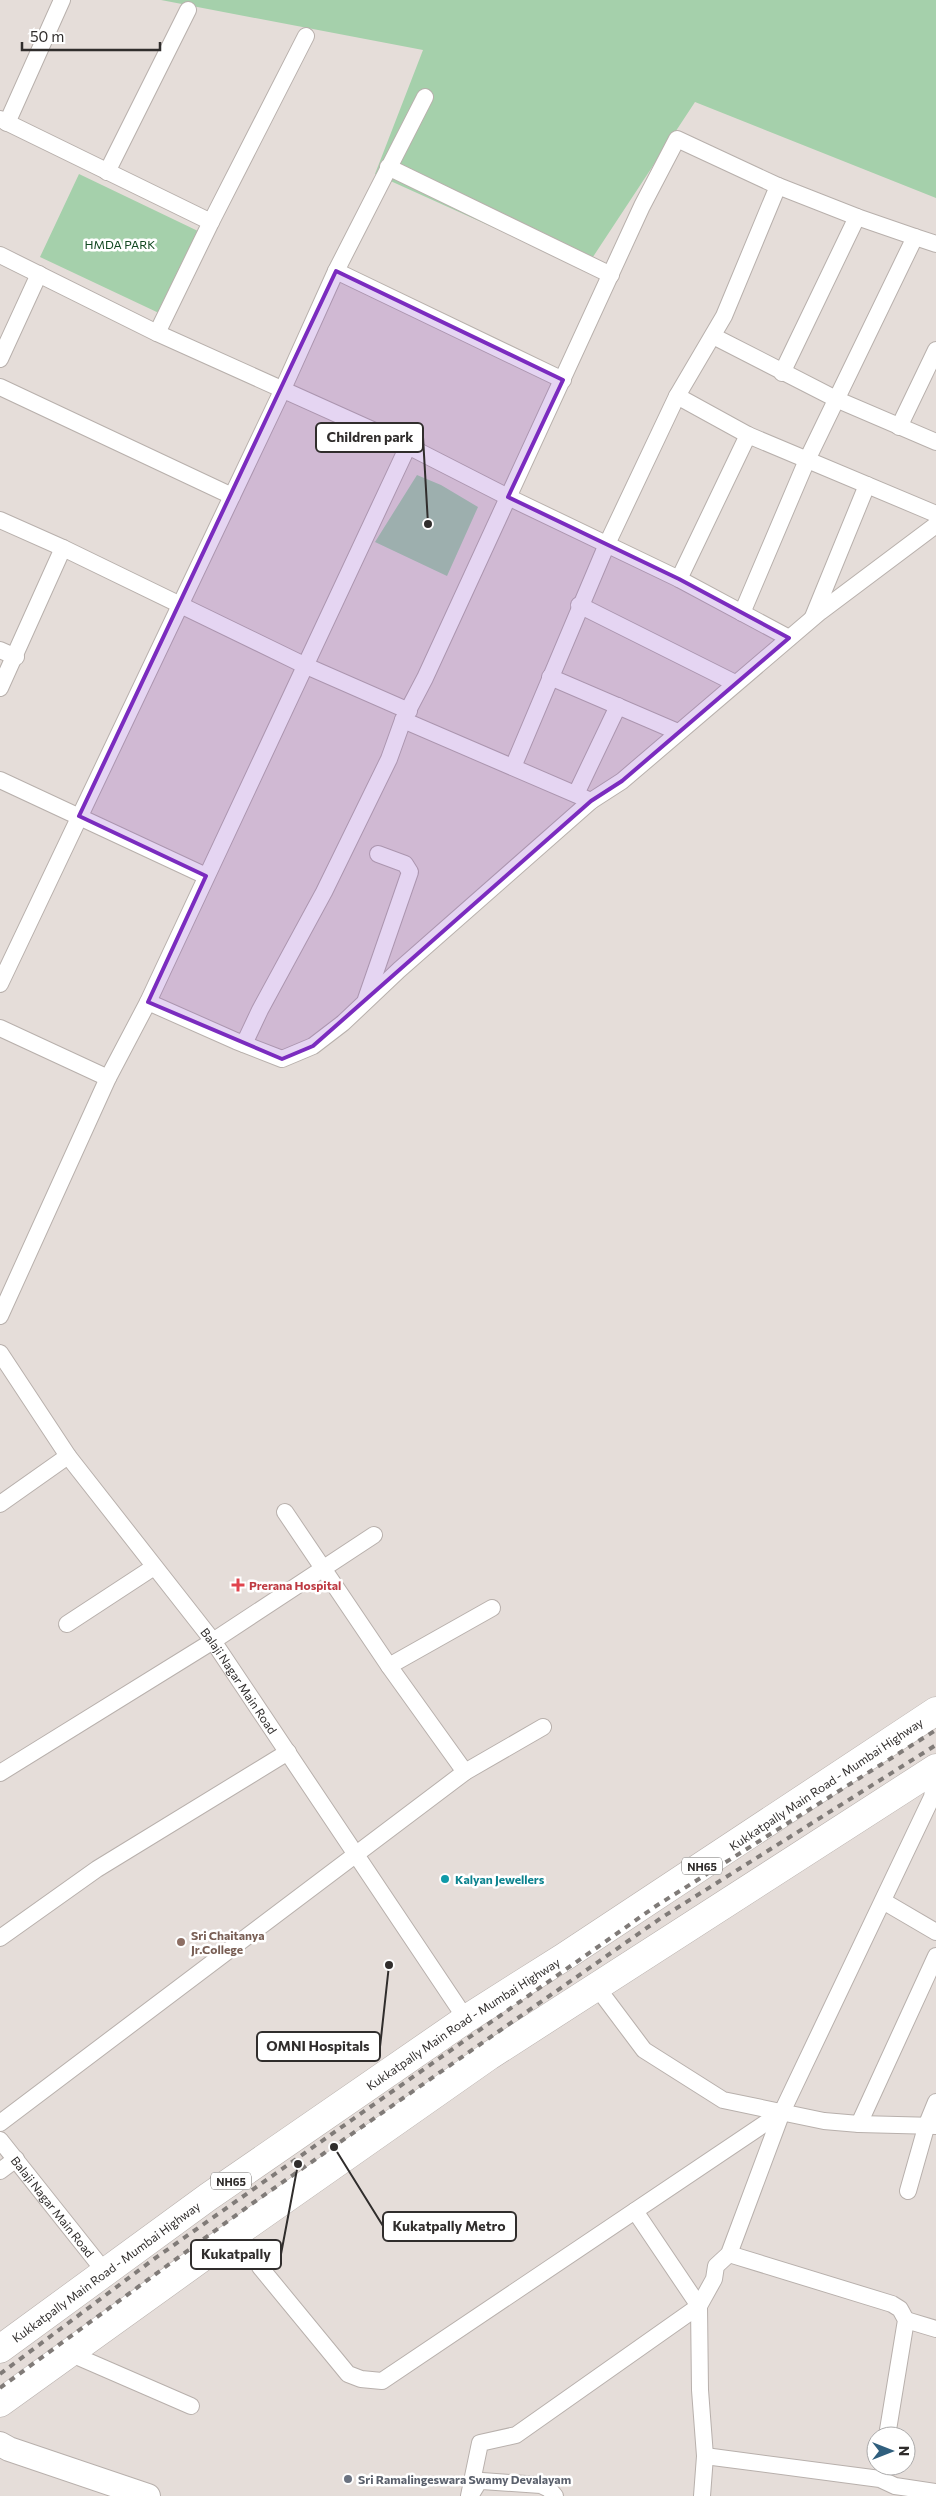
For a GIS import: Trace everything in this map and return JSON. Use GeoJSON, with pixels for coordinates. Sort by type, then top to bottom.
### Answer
{"type":"FeatureCollection","features":[{"type":"Feature","properties":{"kind":"highway","name":"Kukkatpally Main Road - Mumbai Highway"},"geometry":{"type":"LineString","coordinates":[[0,2349],[208,2197],[466,2019],[564,1958],[936,1711]]}},
{"type":"Feature","properties":{"kind":"highway"},"geometry":{"type":"LineString","coordinates":[[0,2403],[489,2056],[936,1768]]}},
{"type":"Feature","properties":{"kind":"street"},"geometry":{"type":"LineString","coordinates":[[62,0],[4,121],[211,222]]}},
{"type":"Feature","properties":{"kind":"street"},"geometry":{"type":"LineString","coordinates":[[107,172],[188,10]]}},
{"type":"Feature","properties":{"kind":"street"},"geometry":{"type":"LineString","coordinates":[[157,333],[211,222],[306,36]]}},
{"type":"Feature","properties":{"kind":"street"},"geometry":{"type":"LineString","coordinates":[[0,984],[78,816],[282,391],[336,271],[425,97]]}},
{"type":"Feature","properties":{"kind":"street"},"geometry":{"type":"LineString","coordinates":[[244,1044],[260,1010],[324,892],[385,768],[406,715],[642,206],[677,139],[778,186],[857,217],[936,244]]}},
{"type":"Feature","properties":{"kind":"street"},"geometry":{"type":"LineString","coordinates":[[388,167],[610,275]]}},
{"type":"Feature","properties":{"kind":"street"},"geometry":{"type":"LineString","coordinates":[[513,767],[606,544],[678,396],[724,316],[778,186]]}},
{"type":"Feature","properties":{"kind":"street"},"geometry":{"type":"LineString","coordinates":[[782,373],[857,217]]}},
{"type":"Feature","properties":{"kind":"street"},"geometry":{"type":"LineString","coordinates":[[742,613],[807,460],[838,400],[915,237]]}},
{"type":"Feature","properties":{"kind":"street"},"geometry":{"type":"LineString","coordinates":[[0,256],[157,333],[282,391],[408,446],[508,497],[679,579],[789,638]]}},
{"type":"Feature","properties":{"kind":"street"},"geometry":{"type":"LineString","coordinates":[[336,271],[562,380]]}},
{"type":"Feature","properties":{"kind":"street"},"geometry":{"type":"LineString","coordinates":[[0,359],[39,274]]}},
{"type":"Feature","properties":{"kind":"street"},"geometry":{"type":"LineString","coordinates":[[713,336],[838,400],[936,442]]}},
{"type":"Feature","properties":{"kind":"street"},"geometry":{"type":"LineString","coordinates":[[898,426],[936,350]]}},
{"type":"Feature","properties":{"kind":"street"},"geometry":{"type":"LineString","coordinates":[[0,387],[232,496]]}},
{"type":"Feature","properties":{"kind":"street"},"geometry":{"type":"LineString","coordinates":[[678,396],[748,435],[936,514]]}},
{"type":"Feature","properties":{"kind":"street"},"geometry":{"type":"LineString","coordinates":[[679,579],[748,435]]}},
{"type":"Feature","properties":{"kind":"street"},"geometry":{"type":"LineString","coordinates":[[0,1316],[108,1078],[148,1002],[408,446]]}},
{"type":"Feature","properties":{"kind":"street"},"geometry":{"type":"LineString","coordinates":[[813,618],[867,485]]}},
{"type":"Feature","properties":{"kind":"street"},"geometry":{"type":"LineString","coordinates":[[0,520],[63,548],[513,767],[584,798]]}},
{"type":"Feature","properties":{"kind":"street"},"geometry":{"type":"LineString","coordinates":[[148,1002],[282,1059],[313,1046],[343,1023],[584,798],[622,781],[813,618],[936,525]]}},
{"type":"Feature","properties":{"kind":"street"},"geometry":{"type":"LineString","coordinates":[[0,688],[16,657],[63,548]]}},
{"type":"Feature","properties":{"kind":"street"},"geometry":{"type":"LineString","coordinates":[[579,605],[735,683]]}},
{"type":"Feature","properties":{"kind":"street"},"geometry":{"type":"LineString","coordinates":[[0,650],[16,657]]}},
{"type":"Feature","properties":{"kind":"street"},"geometry":{"type":"LineString","coordinates":[[550,677],[678,732]]}},
{"type":"Feature","properties":{"kind":"street"},"geometry":{"type":"LineString","coordinates":[[584,798],[618,706]]}},
{"type":"Feature","properties":{"kind":"street"},"geometry":{"type":"LineString","coordinates":[[0,780],[206,876]]}},
{"type":"Feature","properties":{"kind":"street"},"geometry":{"type":"LineString","coordinates":[[365,1002],[410,872],[405,864],[378,854]]}},
{"type":"Feature","properties":{"kind":"street"},"geometry":{"type":"LineString","coordinates":[[0,1028],[108,1078]]}},
{"type":"Feature","properties":{"kind":"street","name":"Balaji Nagar Main Road"},"geometry":{"type":"LineString","coordinates":[[0,1353],[68,1456],[213,1641],[466,2019]]}},
{"type":"Feature","properties":{"kind":"street"},"geometry":{"type":"LineString","coordinates":[[0,1504],[68,1456]]}},
{"type":"Feature","properties":{"kind":"street"},"geometry":{"type":"LineString","coordinates":[[285,1512],[389,1666],[465,1772]]}},
{"type":"Feature","properties":{"kind":"street"},"geometry":{"type":"LineString","coordinates":[[0,1773],[213,1641],[374,1535]]}},
{"type":"Feature","properties":{"kind":"street"},"geometry":{"type":"LineString","coordinates":[[67,1624],[154,1567]]}},
{"type":"Feature","properties":{"kind":"street"},"geometry":{"type":"LineString","coordinates":[[389,1666],[492,1608]]}},
{"type":"Feature","properties":{"kind":"street"},"geometry":{"type":"LineString","coordinates":[[0,2122],[356,1857],[465,1772],[543,1728]]}},
{"type":"Feature","properties":{"kind":"street"},"geometry":{"type":"LineString","coordinates":[[0,1938],[97,1869],[288,1752]]}},
{"type":"Feature","properties":{"kind":"street"},"geometry":{"type":"LineString","coordinates":[[469,2496],[480,2443],[516,2435],[699,2306],[714,2279],[716,2266],[730,2254],[782,2112],[932,1797],[936,1768]]}},
{"type":"Feature","properties":{"kind":"street"},"geometry":{"type":"LineString","coordinates":[[883,1901],[936,1932]]}},
{"type":"Feature","properties":{"kind":"street"},"geometry":{"type":"LineString","coordinates":[[859,2124],[936,1956]]}},
{"type":"Feature","properties":{"kind":"street"},"geometry":{"type":"LineString","coordinates":[[596,1986],[644,2050],[723,2100],[824,2121],[859,2124],[932,2125]]}},
{"type":"Feature","properties":{"kind":"street"},"geometry":{"type":"LineString","coordinates":[[908,2191],[932,2125],[936,2102]]}},
{"type":"Feature","properties":{"kind":"street"},"geometry":{"type":"LineString","coordinates":[[260,2267],[348,2374],[361,2379],[382,2381],[782,2112]]}},
{"type":"Feature","properties":{"kind":"street","name":"Balaji Nagar Main Road"},"geometry":{"type":"LineString","coordinates":[[0,2140],[106,2272]]}},
{"type":"Feature","properties":{"kind":"street"},"geometry":{"type":"LineString","coordinates":[[0,2171],[16,2159]]}},
{"type":"Feature","properties":{"kind":"street"},"geometry":{"type":"LineString","coordinates":[[635,2211],[699,2306],[700,2390],[705,2456],[702,2496]]}},
{"type":"Feature","properties":{"kind":"street"},"geometry":{"type":"LineString","coordinates":[[730,2254],[892,2304],[900,2309],[906,2320],[889,2426]]}},
{"type":"Feature","properties":{"kind":"street"},"geometry":{"type":"LineString","coordinates":[[906,2320],[936,2329]]}},
{"type":"Feature","properties":{"kind":"street"},"geometry":{"type":"LineString","coordinates":[[69,2353],[191,2406]]}},
{"type":"Feature","properties":{"kind":"street"},"geometry":{"type":"LineString","coordinates":[[0,2444],[8,2449],[148,2496]]}},
{"type":"Feature","properties":{"kind":"street"},"geometry":{"type":"LineString","coordinates":[[705,2456],[866,2472]]}},
{"type":"Feature","properties":{"kind":"street"},"geometry":{"type":"LineString","coordinates":[[884,2476],[896,2486],[936,2492]]}},
{"type":"Feature","properties":{"kind":"street"},"geometry":{"type":"LineString","coordinates":[[469,2496],[478,2483],[482,2481],[541,2485],[549,2489],[555,2496]]}},
{"type":"Feature","properties":{"kind":"highlighted area"},"geometry":{"type":"Polygon","coordinates":[[[336,271],[563,380],[508,497],[679,579],[789,638],[622,781],[591,801],[313,1046],[282,1059],[148,1002],[206,876],[79,816],[336,271]]]}},
{"type":"Feature","properties":{"kind":"green space"},"geometry":{"type":"Polygon","coordinates":[[[161,0],[936,0],[936,198],[695,102],[585,269],[375,174],[423,50],[161,0]]]}},
{"type":"Feature","properties":{"kind":"green space","name":"HMDA PARK"},"geometry":{"type":"Polygon","coordinates":[[[79,174],[200,232],[161,314],[40,257],[79,174]]]}},
{"type":"Feature","properties":{"kind":"green space"},"geometry":{"type":"Polygon","coordinates":[[[417,475],[441,485],[478,507],[447,576],[375,542],[417,475]]]}},
{"type":"Feature","properties":{"kind":"railway"},"geometry":{"type":"LineString","coordinates":[[0,2374],[154,2259],[656,1906],[936,1730]]}},
{"type":"Feature","properties":{"kind":"railway"},"geometry":{"type":"LineString","coordinates":[[0,2388],[250,2205],[661,1918],[936,1745]]}},
{"type":"Feature","properties":{"kind":"place","name":"Children park"},"geometry":{"type":"Point","coordinates":[428,524]}},
{"type":"Feature","properties":{"kind":"place","name":"Prerana Hospital"},"geometry":{"type":"Point","coordinates":[238,1585]}},
{"type":"Feature","properties":{"kind":"place","name":"Kalyan Jewellers"},"geometry":{"type":"Point","coordinates":[445,1879]}},
{"type":"Feature","properties":{"kind":"place","name":"Sri Chaitanya Jr.College"},"geometry":{"type":"Point","coordinates":[181,1942]}},
{"type":"Feature","properties":{"kind":"place","name":"OMNI Hospitals"},"geometry":{"type":"Point","coordinates":[389,1965]}},
{"type":"Feature","properties":{"kind":"place","name":"Kukatpally Metro"},"geometry":{"type":"Point","coordinates":[334,2147]}},
{"type":"Feature","properties":{"kind":"place","name":"Kukatpally"},"geometry":{"type":"Point","coordinates":[298,2164]}},
{"type":"Feature","properties":{"kind":"place","name":"Sri Ramalingeswara Swamy Devalayam"},"geometry":{"type":"Point","coordinates":[348,2479]}}]}
